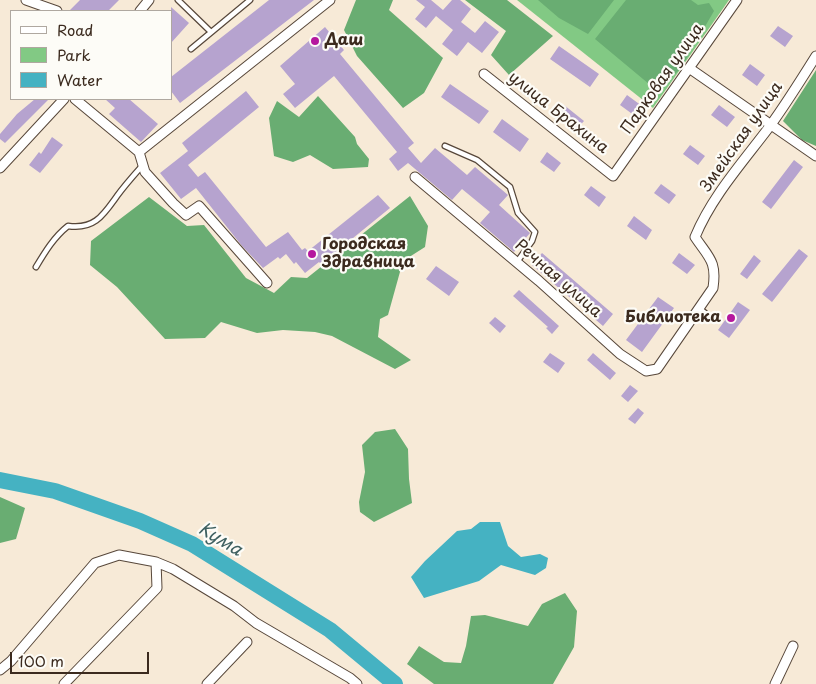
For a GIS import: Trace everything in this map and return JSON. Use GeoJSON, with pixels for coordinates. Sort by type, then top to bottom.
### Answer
{"type":"FeatureCollection","features":[{"type":"Feature","properties":{"kind":"street"},"geometry":{"type":"LineString","coordinates":[[26,0],[54,10]]}},
{"type":"Feature","properties":{"kind":"street"},"geometry":{"type":"LineString","coordinates":[[141,10],[149,0]]}},
{"type":"Feature","properties":{"kind":"street"},"geometry":{"type":"LineString","coordinates":[[139,152],[330,0]]}},
{"type":"Feature","properties":{"kind":"street","name":"Парковая улица"},"geometry":{"type":"LineString","coordinates":[[613,176],[737,0]]}},
{"type":"Feature","properties":{"kind":"street","name":"Змейская улица"},"geometry":{"type":"LineString","coordinates":[[695,237],[716,197],[771,124],[816,56]]}},
{"type":"Feature","properties":{"kind":"street"},"geometry":{"type":"LineString","coordinates":[[689,68],[816,156]]}},
{"type":"Feature","properties":{"kind":"street","name":"улица Брахина"},"geometry":{"type":"LineString","coordinates":[[484,74],[613,176]]}},
{"type":"Feature","properties":{"kind":"street"},"geometry":{"type":"LineString","coordinates":[[0,168],[63,100]]}},
{"type":"Feature","properties":{"kind":"street"},"geometry":{"type":"LineString","coordinates":[[76,100],[139,152],[145,172],[173,204],[186,215],[198,206],[267,283]]}},
{"type":"Feature","properties":{"kind":"street","name":"Речная улица"},"geometry":{"type":"LineString","coordinates":[[415,177],[517,262],[620,354],[646,371],[657,369],[713,288],[716,274],[713,261],[695,237]]}},
{"type":"Feature","properties":{"kind":"street"},"geometry":{"type":"LineString","coordinates":[[0,670],[11,661],[95,563],[119,555],[156,562],[173,569],[234,606],[256,623],[350,678],[357,684]]}},
{"type":"Feature","properties":{"kind":"street"},"geometry":{"type":"LineString","coordinates":[[64,684],[157,588],[156,562]]}},
{"type":"Feature","properties":{"kind":"street"},"geometry":{"type":"LineString","coordinates":[[207,684],[247,642]]}},
{"type":"Feature","properties":{"kind":"street"},"geometry":{"type":"LineString","coordinates":[[775,684],[793,646]]}},
{"type":"Feature","properties":{"kind":"lane"},"geometry":{"type":"LineString","coordinates":[[178,0],[211,32]]}},
{"type":"Feature","properties":{"kind":"lane"},"geometry":{"type":"LineString","coordinates":[[191,49],[250,0]]}},
{"type":"Feature","properties":{"kind":"lane"},"geometry":{"type":"LineString","coordinates":[[445,146],[477,160],[510,187],[518,212],[535,232],[532,241],[517,262]]}},
{"type":"Feature","properties":{"kind":"lane"},"geometry":{"type":"LineString","coordinates":[[36,267],[62,230],[68,226],[77,228],[90,224],[106,214],[117,196],[143,165]]}},
{"type":"Feature","properties":{"kind":"lane"},"geometry":{"type":"LineString","coordinates":[[700,309],[713,319]]}},
{"type":"Feature","properties":{"kind":"green space"},"geometry":{"type":"Polygon","coordinates":[[[356,0],[393,0],[389,10],[443,58],[424,93],[403,108],[357,56],[344,30],[356,0]]]}},
{"type":"Feature","properties":{"kind":"green space"},"geometry":{"type":"Polygon","coordinates":[[[465,0],[507,0],[553,36],[509,75],[491,55],[506,31],[465,0]]]}},
{"type":"Feature","properties":{"kind":"green space"},"geometry":{"type":"Polygon","coordinates":[[[517,0],[729,0],[653,108],[517,0]]]}},
{"type":"Feature","properties":{"kind":"green space"},"geometry":{"type":"Polygon","coordinates":[[[538,0],[614,0],[588,34],[559,18],[538,0]]]}},
{"type":"Feature","properties":{"kind":"green space"},"geometry":{"type":"Polygon","coordinates":[[[626,0],[691,0],[698,5],[709,3],[714,11],[681,68],[664,85],[649,84],[595,39],[626,0]]]}},
{"type":"Feature","properties":{"kind":"green space"},"geometry":{"type":"Polygon","coordinates":[[[816,70],[816,146],[802,140],[783,121],[816,70]]]}},
{"type":"Feature","properties":{"kind":"green space"},"geometry":{"type":"Polygon","coordinates":[[[318,96],[355,137],[357,144],[369,159],[368,167],[333,169],[310,155],[293,162],[274,156],[269,118],[277,101],[299,117],[318,96]]]}},
{"type":"Feature","properties":{"kind":"green space"},"geometry":{"type":"Polygon","coordinates":[[[410,196],[428,226],[425,247],[403,261],[388,315],[380,319],[378,337],[411,360],[395,369],[332,336],[315,332],[283,330],[257,333],[221,322],[205,338],[165,339],[117,287],[90,265],[91,241],[149,197],[187,226],[204,225],[246,278],[274,293],[291,277],[307,278],[410,196]]]}},
{"type":"Feature","properties":{"kind":"green space"},"geometry":{"type":"Polygon","coordinates":[[[395,429],[408,449],[412,503],[374,522],[360,512],[359,502],[365,472],[362,445],[375,432],[395,429]]]}},
{"type":"Feature","properties":{"kind":"green space"},"geometry":{"type":"Polygon","coordinates":[[[0,497],[25,508],[16,539],[0,543],[0,497]]]}},
{"type":"Feature","properties":{"kind":"green space"},"geometry":{"type":"Polygon","coordinates":[[[565,593],[577,611],[574,647],[553,684],[434,684],[407,664],[419,646],[444,662],[461,663],[471,616],[485,615],[528,626],[542,604],[565,593]]]}},
{"type":"Feature","properties":{"kind":"water"},"geometry":{"type":"Polygon","coordinates":[[[480,522],[500,522],[508,546],[521,557],[540,554],[548,558],[546,568],[535,575],[501,565],[479,581],[424,598],[411,577],[457,531],[471,529],[480,522]]]}},
{"type":"Feature","properties":{"kind":"building"},"geometry":{"type":"Polygon","coordinates":[[[80,0],[119,0],[109,10],[70,10],[80,0]]]}},
{"type":"Feature","properties":{"kind":"building"},"geometry":{"type":"Polygon","coordinates":[[[269,0],[314,0],[180,103],[172,92],[172,76],[269,0]]]}},
{"type":"Feature","properties":{"kind":"building"},"geometry":{"type":"Polygon","coordinates":[[[416,0],[431,0],[443,10],[452,0],[460,0],[471,9],[461,22],[475,33],[485,21],[499,32],[482,53],[468,42],[457,56],[442,44],[453,30],[436,16],[426,28],[415,19],[425,7],[416,0]]]}},
{"type":"Feature","properties":{"kind":"building"},"geometry":{"type":"Polygon","coordinates":[[[171,7],[189,23],[172,42],[172,10],[171,7]]]}},
{"type":"Feature","properties":{"kind":"building"},"geometry":{"type":"Polygon","coordinates":[[[778,26],[793,36],[785,47],[770,36],[778,26]]]}},
{"type":"Feature","properties":{"kind":"building"},"geometry":{"type":"Polygon","coordinates":[[[325,27],[344,50],[340,54],[414,143],[408,148],[421,163],[435,148],[467,175],[475,167],[508,195],[499,205],[530,233],[514,252],[480,223],[490,212],[462,189],[452,200],[408,163],[398,171],[389,159],[397,152],[334,76],[295,108],[283,94],[295,84],[280,66],[325,27]]]}},
{"type":"Feature","properties":{"kind":"building"},"geometry":{"type":"Polygon","coordinates":[[[559,46],[599,74],[590,87],[550,59],[559,46]]]}},
{"type":"Feature","properties":{"kind":"building"},"geometry":{"type":"Polygon","coordinates":[[[750,64],[765,75],[757,86],[742,75],[750,64]]]}},
{"type":"Feature","properties":{"kind":"building"},"geometry":{"type":"Polygon","coordinates":[[[450,84],[489,111],[479,124],[441,97],[450,84]]]}},
{"type":"Feature","properties":{"kind":"building"},"geometry":{"type":"Polygon","coordinates":[[[246,91],[259,107],[188,165],[198,177],[205,172],[266,247],[288,232],[302,250],[305,248],[308,251],[378,195],[390,208],[321,264],[319,262],[305,273],[286,254],[280,259],[278,257],[263,268],[242,246],[196,188],[181,199],[160,173],[188,151],[182,143],[246,91]]]}},
{"type":"Feature","properties":{"kind":"building"},"geometry":{"type":"Polygon","coordinates":[[[627,95],[642,106],[635,116],[620,105],[627,95]]]}},
{"type":"Feature","properties":{"kind":"building"},"geometry":{"type":"Polygon","coordinates":[[[34,100],[48,100],[5,143],[0,139],[0,134],[17,114],[34,100]]]}},
{"type":"Feature","properties":{"kind":"building"},"geometry":{"type":"Polygon","coordinates":[[[106,100],[130,100],[158,124],[141,142],[109,114],[115,108],[106,100]]]}},
{"type":"Feature","properties":{"kind":"building"},"geometry":{"type":"Polygon","coordinates":[[[564,105],[584,121],[574,132],[555,115],[564,105]]]}},
{"type":"Feature","properties":{"kind":"building"},"geometry":{"type":"Polygon","coordinates":[[[719,105],[735,117],[727,127],[711,115],[719,105]]]}},
{"type":"Feature","properties":{"kind":"building"},"geometry":{"type":"Polygon","coordinates":[[[502,119],[529,139],[520,152],[493,132],[502,119]]]}},
{"type":"Feature","properties":{"kind":"building"},"geometry":{"type":"Polygon","coordinates":[[[52,137],[63,145],[40,173],[29,165],[39,152],[41,154],[52,137]]]}},
{"type":"Feature","properties":{"kind":"building"},"geometry":{"type":"Polygon","coordinates":[[[690,145],[705,156],[698,165],[683,154],[690,145]]]}},
{"type":"Feature","properties":{"kind":"building"},"geometry":{"type":"Polygon","coordinates":[[[547,152],[561,163],[554,172],[540,162],[547,152]]]}},
{"type":"Feature","properties":{"kind":"building"},"geometry":{"type":"Polygon","coordinates":[[[794,160],[803,167],[771,209],[762,202],[794,160]]]}},
{"type":"Feature","properties":{"kind":"building"},"geometry":{"type":"Polygon","coordinates":[[[661,184],[676,195],[669,204],[654,193],[661,184]]]}},
{"type":"Feature","properties":{"kind":"building"},"geometry":{"type":"Polygon","coordinates":[[[591,186],[606,197],[599,207],[584,195],[591,186]]]}},
{"type":"Feature","properties":{"kind":"building"},"geometry":{"type":"Polygon","coordinates":[[[634,216],[652,230],[646,240],[627,226],[634,216]]]}},
{"type":"Feature","properties":{"kind":"building"},"geometry":{"type":"Polygon","coordinates":[[[799,249],[808,256],[772,302],[762,294],[799,249]]]}},
{"type":"Feature","properties":{"kind":"building"},"geometry":{"type":"Polygon","coordinates":[[[542,253],[613,314],[603,326],[532,265],[542,253]]]}},
{"type":"Feature","properties":{"kind":"building"},"geometry":{"type":"Polygon","coordinates":[[[679,253],[695,265],[687,274],[672,263],[679,253]]]}},
{"type":"Feature","properties":{"kind":"building"},"geometry":{"type":"Polygon","coordinates":[[[754,255],[761,261],[747,279],[740,274],[754,255]]]}},
{"type":"Feature","properties":{"kind":"building"},"geometry":{"type":"Polygon","coordinates":[[[436,266],[459,282],[449,296],[426,279],[436,266]]]}},
{"type":"Feature","properties":{"kind":"building"},"geometry":{"type":"Polygon","coordinates":[[[519,290],[559,326],[552,334],[546,328],[548,327],[513,296],[519,290]]]}},
{"type":"Feature","properties":{"kind":"building"},"geometry":{"type":"Polygon","coordinates":[[[658,297],[674,308],[642,352],[626,340],[658,297]]]}},
{"type":"Feature","properties":{"kind":"building"},"geometry":{"type":"Polygon","coordinates":[[[738,302],[750,310],[729,338],[718,330],[738,302]]]}},
{"type":"Feature","properties":{"kind":"building"},"geometry":{"type":"Polygon","coordinates":[[[495,317],[506,326],[500,333],[489,323],[495,317]]]}},
{"type":"Feature","properties":{"kind":"building"},"geometry":{"type":"Polygon","coordinates":[[[550,353],[565,363],[558,373],[543,362],[550,353]]]}},
{"type":"Feature","properties":{"kind":"building"},"geometry":{"type":"Polygon","coordinates":[[[593,353],[616,373],[610,380],[587,360],[593,353]]]}},
{"type":"Feature","properties":{"kind":"building"},"geometry":{"type":"Polygon","coordinates":[[[630,385],[638,391],[628,402],[621,396],[630,385]]]}},
{"type":"Feature","properties":{"kind":"building"},"geometry":{"type":"Polygon","coordinates":[[[638,408],[644,413],[635,424],[628,419],[638,408]]]}},
{"type":"Feature","properties":{"kind":"waterway","name":"Кума"},"geometry":{"type":"LineString","coordinates":[[0,480],[55,491],[140,521],[192,544],[330,630],[395,684]]}},
{"type":"Feature","properties":{"kind":"place","name":"Даш"},"geometry":{"type":"Point","coordinates":[315,41]}},
{"type":"Feature","properties":{"kind":"place","name":"Городская Здравница"},"geometry":{"type":"Point","coordinates":[312,254]}},
{"type":"Feature","properties":{"kind":"place","name":"Библиотека"},"geometry":{"type":"Point","coordinates":[731,318]}}]}
